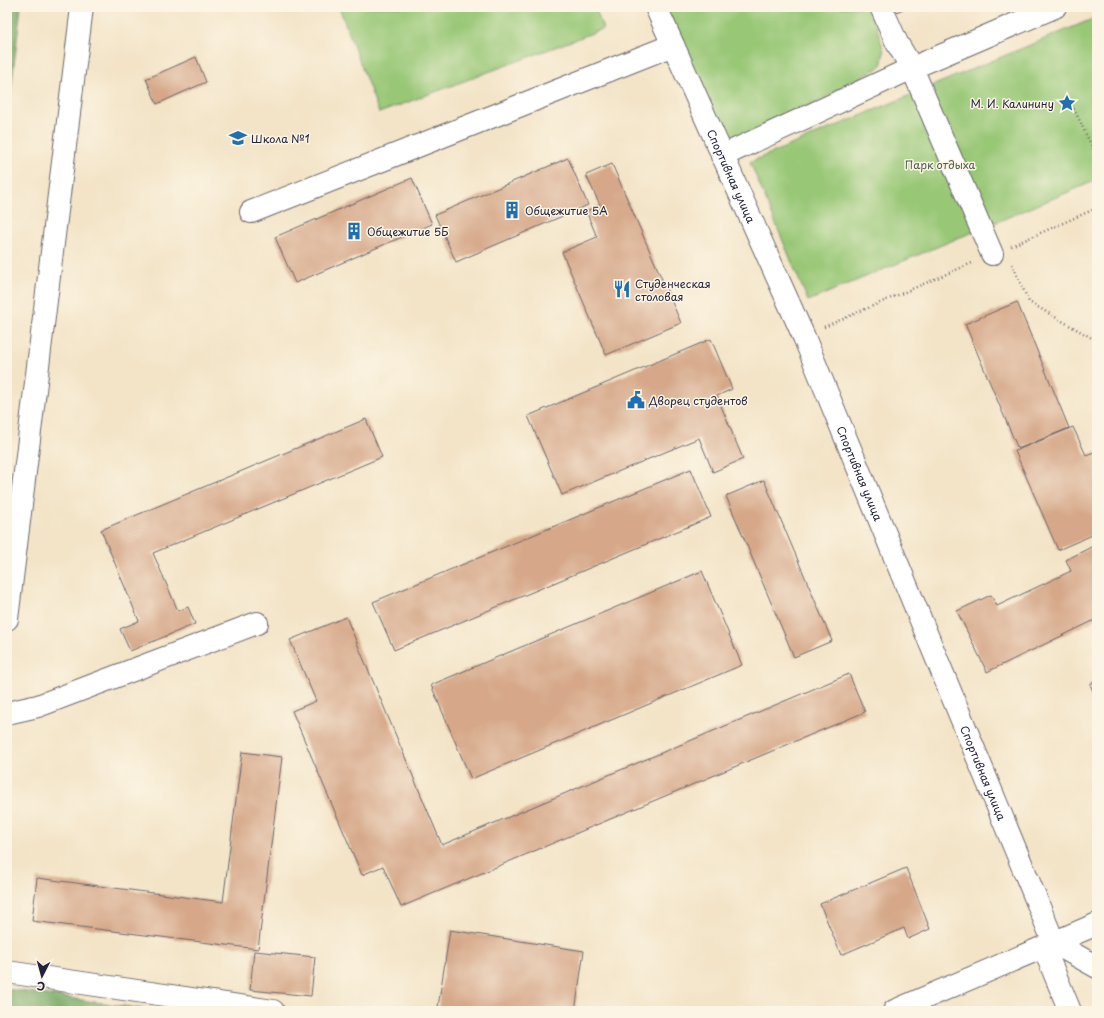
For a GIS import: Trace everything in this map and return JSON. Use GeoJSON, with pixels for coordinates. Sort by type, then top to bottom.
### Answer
{"type":"FeatureCollection","features":[{"type":"Feature","properties":{"kind":"street"},"geometry":{"type":"LineString","coordinates":[[7,619],[82,7]]}},
{"type":"Feature","properties":{"kind":"street","name":"Спортивная улица"},"geometry":{"type":"LineString","coordinates":[[656,7],[804,336],[1049,945],[1070,1011]]}},
{"type":"Feature","properties":{"kind":"street"},"geometry":{"type":"LineString","coordinates":[[881,7],[912,68],[998,251]]}},
{"type":"Feature","properties":{"kind":"street"},"geometry":{"type":"LineString","coordinates":[[722,156],[912,68],[1055,7]]}},
{"type":"Feature","properties":{"kind":"street"},"geometry":{"type":"LineString","coordinates":[[251,212],[673,45]]}},
{"type":"Feature","properties":{"kind":"street"},"geometry":{"type":"LineString","coordinates":[[7,713],[38,706],[257,623]]}},
{"type":"Feature","properties":{"kind":"street"},"geometry":{"type":"LineString","coordinates":[[894,1011],[1097,924]]}},
{"type":"Feature","properties":{"kind":"street"},"geometry":{"type":"LineString","coordinates":[[1049,945],[1097,967]]}},
{"type":"Feature","properties":{"kind":"street"},"geometry":{"type":"LineString","coordinates":[[7,972],[273,1011]]}},
{"type":"Feature","properties":{"kind":"path"},"geometry":{"type":"LineString","coordinates":[[1072,104],[1097,157]]}},
{"type":"Feature","properties":{"kind":"path"},"geometry":{"type":"LineString","coordinates":[[804,336],[1097,208]]}},
{"type":"Feature","properties":{"kind":"path"},"geometry":{"type":"LineString","coordinates":[[998,251],[1030,302],[1097,340]]}},
{"type":"Feature","properties":{"kind":"green space"},"geometry":{"type":"Polygon","coordinates":[[[7,7],[21,7],[7,124],[7,7]]]}},
{"type":"Feature","properties":{"kind":"green space"},"geometry":{"type":"Polygon","coordinates":[[[339,7],[595,7],[603,29],[379,113],[339,7]]]}},
{"type":"Feature","properties":{"kind":"green space"},"geometry":{"type":"Polygon","coordinates":[[[660,7],[871,7],[884,52],[881,66],[722,156],[660,7]]]}},
{"type":"Feature","properties":{"kind":"green space","name":"Парк отдыха"},"geometry":{"type":"Polygon","coordinates":[[[1097,17],[1097,180],[808,301],[750,162],[1097,17]]]}},
{"type":"Feature","properties":{"kind":"green space"},"geometry":{"type":"Polygon","coordinates":[[[7,989],[157,1011],[7,1011],[7,989]]]}},
{"type":"Feature","properties":{"kind":"building"},"geometry":{"type":"Polygon","coordinates":[[[892,7],[908,7],[894,13],[892,7]]]}},
{"type":"Feature","properties":{"kind":"building"},"geometry":{"type":"Polygon","coordinates":[[[196,57],[206,82],[157,104],[146,79],[196,57]]]}},
{"type":"Feature","properties":{"kind":"building","name":"Общежитие 5А"},"geometry":{"type":"Polygon","coordinates":[[[568,158],[588,205],[456,262],[435,215],[568,158]]]}},
{"type":"Feature","properties":{"kind":"building"},"geometry":{"type":"Polygon","coordinates":[[[612,164],[681,323],[606,355],[562,252],[597,237],[586,211],[600,205],[586,175],[612,164]]]}},
{"type":"Feature","properties":{"kind":"building","name":"Общежитие 5Б"},"geometry":{"type":"Polygon","coordinates":[[[412,178],[432,224],[295,283],[275,237],[412,178]]]}},
{"type":"Feature","properties":{"kind":"building"},"geometry":{"type":"Polygon","coordinates":[[[1017,302],[1069,428],[1018,449],[965,324],[1017,302]]]}},
{"type":"Feature","properties":{"kind":"building"},"geometry":{"type":"Polygon","coordinates":[[[711,339],[732,389],[717,396],[743,459],[713,472],[699,438],[562,495],[528,416],[711,339]]]}},
{"type":"Feature","properties":{"kind":"building"},"geometry":{"type":"Polygon","coordinates":[[[366,419],[382,457],[153,553],[178,611],[188,607],[195,624],[130,651],[120,629],[139,621],[101,530],[366,419]]]}},
{"type":"Feature","properties":{"kind":"building"},"geometry":{"type":"Polygon","coordinates":[[[1073,427],[1086,455],[1097,451],[1097,533],[1058,550],[1015,451],[1073,427]]]}},
{"type":"Feature","properties":{"kind":"building"},"geometry":{"type":"Polygon","coordinates":[[[691,469],[711,517],[394,650],[373,602],[691,469]]]}},
{"type":"Feature","properties":{"kind":"building"},"geometry":{"type":"Polygon","coordinates":[[[764,480],[832,641],[794,657],[726,496],[764,480]]]}},
{"type":"Feature","properties":{"kind":"building"},"geometry":{"type":"Polygon","coordinates":[[[1095,545],[1097,549],[1097,619],[987,672],[957,611],[991,595],[997,606],[1071,571],[1066,560],[1095,545]]]}},
{"type":"Feature","properties":{"kind":"building"},"geometry":{"type":"Polygon","coordinates":[[[702,571],[742,665],[471,779],[431,685],[702,571]]]}},
{"type":"Feature","properties":{"kind":"building"},"geometry":{"type":"Polygon","coordinates":[[[346,617],[442,845],[849,674],[865,712],[401,907],[383,866],[362,875],[292,711],[316,701],[290,640],[346,617]]]}},
{"type":"Feature","properties":{"kind":"building"},"geometry":{"type":"Polygon","coordinates":[[[1097,681],[1097,701],[1090,684],[1097,681]]]}},
{"type":"Feature","properties":{"kind":"building"},"geometry":{"type":"Polygon","coordinates":[[[242,752],[282,757],[258,949],[32,921],[37,878],[223,902],[242,752]]]}},
{"type":"Feature","properties":{"kind":"building"},"geometry":{"type":"Polygon","coordinates":[[[906,868],[930,929],[908,939],[904,928],[841,955],[820,904],[906,868]]]}},
{"type":"Feature","properties":{"kind":"building"},"geometry":{"type":"Polygon","coordinates":[[[450,930],[584,951],[575,1011],[465,1011],[438,1007],[450,930]]]}},
{"type":"Feature","properties":{"kind":"building"},"geometry":{"type":"Polygon","coordinates":[[[254,951],[315,957],[311,996],[250,990],[254,951]]]}},
{"type":"Feature","properties":{"kind":"place","name":"М. И. Калинину"},"geometry":{"type":"Point","coordinates":[1067,103]}},
{"type":"Feature","properties":{"kind":"place","name":"Школа №1"},"geometry":{"type":"Point","coordinates":[238,138]}},
{"type":"Feature","properties":{"kind":"place","name":"Общежитие 5А"},"geometry":{"type":"Point","coordinates":[512,210]}},
{"type":"Feature","properties":{"kind":"place","name":"Общежитие 5Б"},"geometry":{"type":"Point","coordinates":[354,231]}},
{"type":"Feature","properties":{"kind":"place","name":"Студенческая столовая"},"geometry":{"type":"Point","coordinates":[622,289]}},
{"type":"Feature","properties":{"kind":"place","name":"Дворец студентов"},"geometry":{"type":"Point","coordinates":[636,400]}}]}
